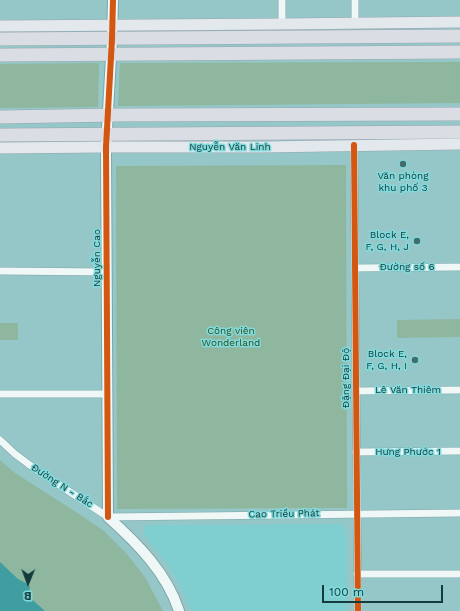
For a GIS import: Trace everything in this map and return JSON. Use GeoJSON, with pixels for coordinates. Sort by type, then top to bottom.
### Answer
{"type":"FeatureCollection","features":[{"type":"Feature","properties":{"kind":"highway"},"geometry":{"type":"LineString","coordinates":[[0,39],[460,36]]}},
{"type":"Feature","properties":{"kind":"highway"},"geometry":{"type":"LineString","coordinates":[[0,55],[460,52]]}},
{"type":"Feature","properties":{"kind":"highway"},"geometry":{"type":"LineString","coordinates":[[0,117],[460,114]]}},
{"type":"Feature","properties":{"kind":"highway","name":"Nguyễn Văn Linh"},"geometry":{"type":"LineString","coordinates":[[0,136],[107,141],[354,139],[460,132]]}},
{"type":"Feature","properties":{"kind":"main road"},"geometry":{"type":"LineString","coordinates":[[0,26],[460,22]]}},
{"type":"Feature","properties":{"kind":"main road","name":"Nguyễn Văn Linh"},"geometry":{"type":"LineString","coordinates":[[354,139],[460,144]]}},
{"type":"Feature","properties":{"kind":"main road","name":"Nguyễn Văn Linh"},"geometry":{"type":"LineString","coordinates":[[0,148],[107,141]]}},
{"type":"Feature","properties":{"kind":"street","name":"Nguyễn Cao"},"geometry":{"type":"LineString","coordinates":[[108,517],[107,141],[113,0]]}},
{"type":"Feature","properties":{"kind":"street"},"geometry":{"type":"LineString","coordinates":[[282,0],[282,24]]}},
{"type":"Feature","properties":{"kind":"street"},"geometry":{"type":"LineString","coordinates":[[355,0],[356,23]]}},
{"type":"Feature","properties":{"kind":"street","name":"Đặng Đại Độ"},"geometry":{"type":"LineString","coordinates":[[354,139],[358,611]]}},
{"type":"Feature","properties":{"kind":"street","name":"Đường số 6"},"geometry":{"type":"LineString","coordinates":[[355,268],[460,267]]}},
{"type":"Feature","properties":{"kind":"street"},"geometry":{"type":"LineString","coordinates":[[0,271],[107,272]]}},
{"type":"Feature","properties":{"kind":"street","name":"Lê Văn Thiêm"},"geometry":{"type":"LineString","coordinates":[[356,391],[460,390]]}},
{"type":"Feature","properties":{"kind":"street"},"geometry":{"type":"LineString","coordinates":[[0,394],[108,394]]}},
{"type":"Feature","properties":{"kind":"street","name":"Đường N - Bắc"},"geometry":{"type":"LineString","coordinates":[[0,440],[15,454],[35,469],[88,503],[108,517],[125,532],[157,570],[168,587],[179,611]]}},
{"type":"Feature","properties":{"kind":"street","name":"Hưng Phước 1"},"geometry":{"type":"LineString","coordinates":[[356,452],[460,451]]}},
{"type":"Feature","properties":{"kind":"street","name":"Cao Triều Phát"},"geometry":{"type":"LineString","coordinates":[[108,517],[460,513]]}},
{"type":"Feature","properties":{"kind":"street"},"geometry":{"type":"LineString","coordinates":[[357,574],[460,574]]}},
{"type":"Feature","properties":{"kind":"shaded area"},"geometry":{"type":"Polygon","coordinates":[[[341,524],[346,530],[347,611],[191,611],[170,568],[143,533],[146,525],[341,524]]]}},
{"type":"Feature","properties":{"kind":"shaded area"},"geometry":{"type":"Polygon","coordinates":[[[0,562],[18,579],[30,587],[28,596],[45,611],[0,611],[0,562]]]}},
{"type":"Feature","properties":{"kind":"green space"},"geometry":{"type":"Polygon","coordinates":[[[460,62],[460,103],[118,106],[120,63],[460,62]]]}},
{"type":"Feature","properties":{"kind":"green space"},"geometry":{"type":"Polygon","coordinates":[[[99,63],[98,107],[0,108],[0,64],[99,63]]]}},
{"type":"Feature","properties":{"kind":"green space","name":"Công viên Wonderland"},"geometry":{"type":"Polygon","coordinates":[[[346,165],[347,508],[117,509],[116,166],[346,165]]]}},
{"type":"Feature","properties":{"kind":"green space"},"geometry":{"type":"Polygon","coordinates":[[[460,319],[460,337],[397,338],[397,320],[460,319]]]}},
{"type":"Feature","properties":{"kind":"green space"},"geometry":{"type":"Polygon","coordinates":[[[0,323],[18,323],[18,340],[0,340],[0,323]]]}},
{"type":"Feature","properties":{"kind":"green space"},"geometry":{"type":"Polygon","coordinates":[[[0,460],[15,473],[104,531],[126,553],[145,577],[163,611],[12,611],[0,595],[0,460]]]}},
{"type":"Feature","properties":{"kind":"cycle path"},"geometry":{"type":"LineString","coordinates":[[108,517],[106,147],[113,0]]}},
{"type":"Feature","properties":{"kind":"cycle path"},"geometry":{"type":"LineString","coordinates":[[354,145],[358,611]]}},
{"type":"Feature","properties":{"kind":"place","name":"Văn phòng khu phố 3"},"geometry":{"type":"Point","coordinates":[403,164]}},
{"type":"Feature","properties":{"kind":"place","name":"Block E, F, G, H, J"},"geometry":{"type":"Point","coordinates":[417,241]}},
{"type":"Feature","properties":{"kind":"place","name":"Block E, F, G, H, I"},"geometry":{"type":"Point","coordinates":[415,360]}}]}
